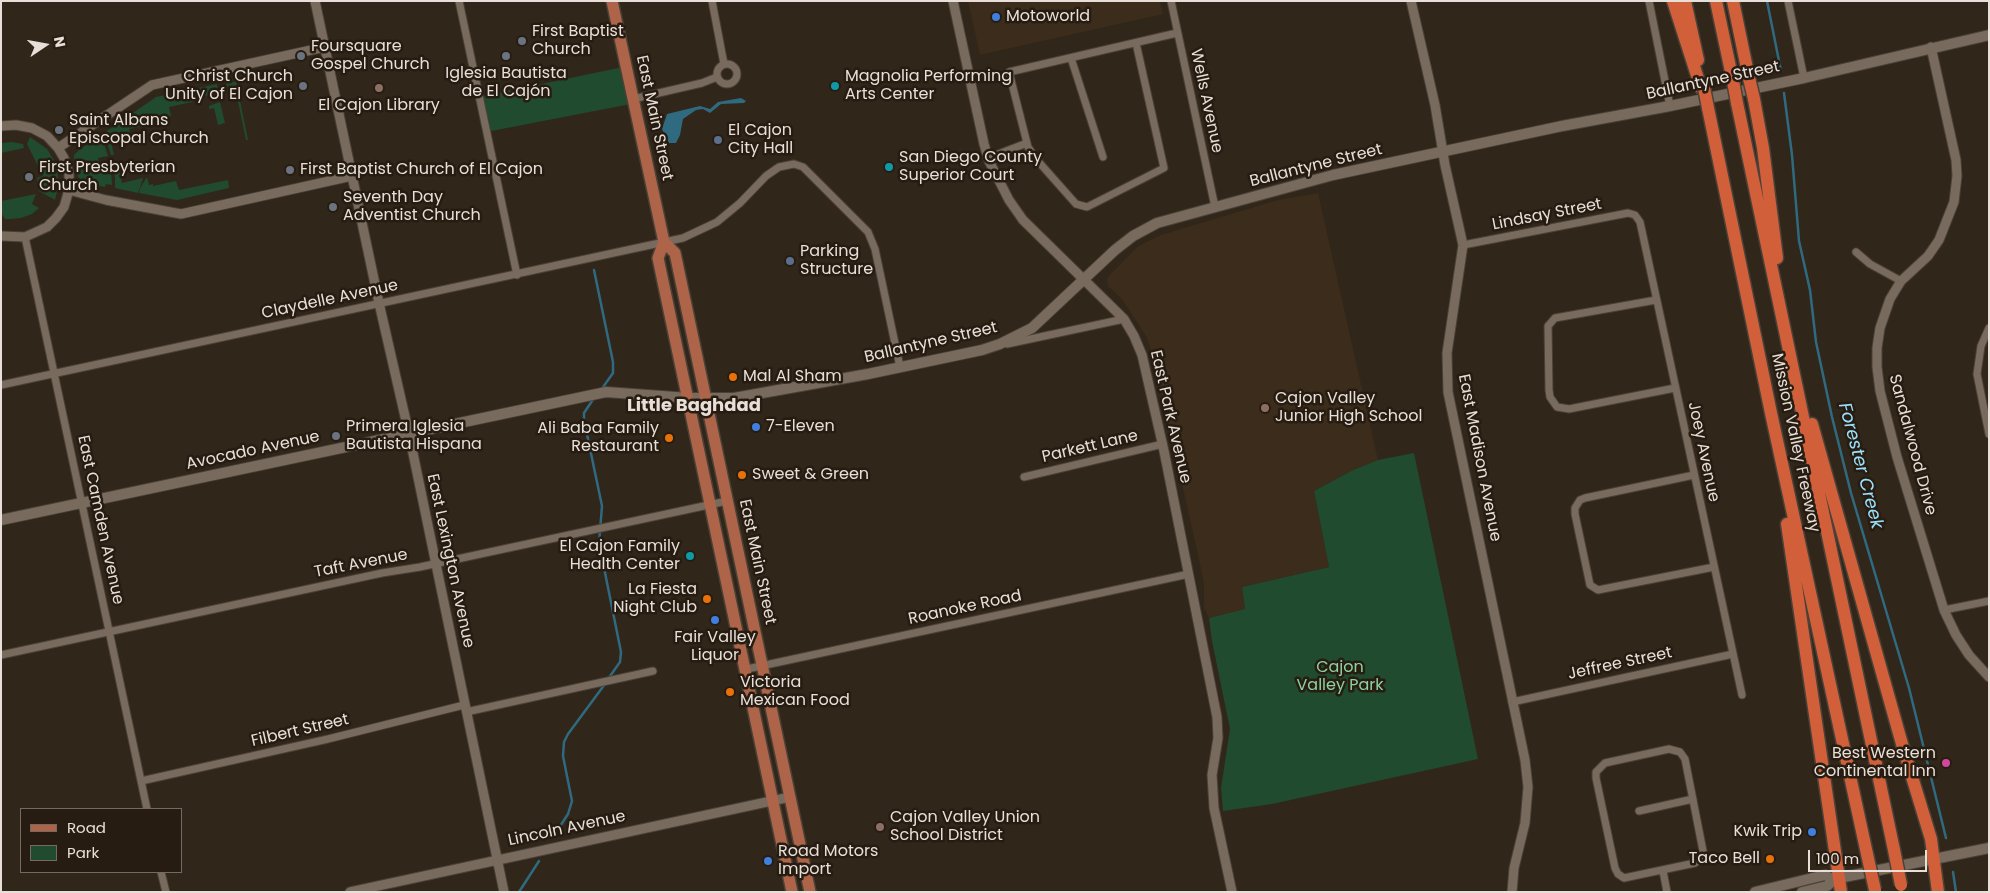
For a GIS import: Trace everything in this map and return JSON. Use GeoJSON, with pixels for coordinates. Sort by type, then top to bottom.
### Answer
{"type":"FeatureCollection","features":[{"type":"Feature","properties":{"kind":"highway"},"geometry":{"type":"LineString","coordinates":[[1673,1],[1703,88]]}},
{"type":"Feature","properties":{"kind":"highway","name":"Mission Valley Freeway"},"geometry":{"type":"LineString","coordinates":[[1685,1],[1771,413],[1875,891]]}},
{"type":"Feature","properties":{"kind":"highway","name":"Mission Valley Freeway"},"geometry":{"type":"LineString","coordinates":[[1716,1],[1902,889]]}},
{"type":"Feature","properties":{"kind":"highway"},"geometry":{"type":"LineString","coordinates":[[1733,1],[1754,99],[1773,222],[1784,323]]}},
{"type":"Feature","properties":{"kind":"highway"},"geometry":{"type":"LineString","coordinates":[[1794,370],[1820,448],[1902,744],[1931,839],[1938,892]]}},
{"type":"Feature","properties":{"kind":"highway"},"geometry":{"type":"LineString","coordinates":[[1771,413],[1837,879],[1841,892]]}},
{"type":"Feature","properties":{"kind":"main road","name":"East Main Street"},"geometry":{"type":"LineString","coordinates":[[612,1],[664,242],[658,258],[747,669],[792,892]]}},
{"type":"Feature","properties":{"kind":"main road","name":"Ballantyne Street"},"geometry":{"type":"LineString","coordinates":[[689,398],[742,397],[900,367],[982,350],[1000,344],[1032,328],[1133,236],[1157,223],[1333,175],[1562,126],[1804,78],[1989,35]]}},
{"type":"Feature","properties":{"kind":"main road","name":"East Main Street"},"geometry":{"type":"LineString","coordinates":[[664,242],[675,253],[810,892]]}},
{"type":"Feature","properties":{"kind":"main road","name":"Avocado Avenue"},"geometry":{"type":"LineString","coordinates":[[1,520],[606,392],[689,398]]}},
{"type":"Feature","properties":{"kind":"main road"},"geometry":{"type":"LineString","coordinates":[[1802,892],[1827,886],[1837,879],[1989,848]]}},
{"type":"Feature","properties":{"kind":"main road"},"geometry":{"type":"LineString","coordinates":[[1755,892],[1825,875],[1837,879]]}},
{"type":"Feature","properties":{"kind":"main road"},"geometry":{"type":"LineString","coordinates":[[1776,892],[1783,889],[1785,884]]}},
{"type":"Feature","properties":{"kind":"street","name":"East Lexington Avenue"},"geometry":{"type":"LineString","coordinates":[[315,1],[379,303],[409,434],[504,892]]}},
{"type":"Feature","properties":{"kind":"street"},"geometry":{"type":"LineString","coordinates":[[459,1],[516,275]]}},
{"type":"Feature","properties":{"kind":"street"},"geometry":{"type":"LineString","coordinates":[[712,1],[724,64]]}},
{"type":"Feature","properties":{"kind":"street","name":"East Park Avenue"},"geometry":{"type":"LineString","coordinates":[[953,1],[988,158],[1008,200],[1018,213],[1083,280],[1124,318],[1142,355],[1189,574],[1217,717],[1218,738],[1212,775],[1214,808],[1232,892]]}},
{"type":"Feature","properties":{"kind":"street","name":"Wells Avenue"},"geometry":{"type":"LineString","coordinates":[[1170,1],[1215,207]]}},
{"type":"Feature","properties":{"kind":"street","name":"East Madison Avenue"},"geometry":{"type":"LineString","coordinates":[[1411,1],[1435,106],[1446,173],[1463,245],[1447,353],[1448,392],[1525,760],[1528,787],[1525,823],[1514,868],[1512,892]]}},
{"type":"Feature","properties":{"kind":"street"},"geometry":{"type":"LineString","coordinates":[[1649,1],[1670,106]]}},
{"type":"Feature","properties":{"kind":"street"},"geometry":{"type":"LineString","coordinates":[[1788,1],[1804,78]]}},
{"type":"Feature","properties":{"kind":"street"},"geometry":{"type":"LineString","coordinates":[[1136,43],[1164,168],[1087,207],[1076,204],[1037,160],[1027,143],[1009,72],[1177,33]]}},
{"type":"Feature","properties":{"kind":"street"},"geometry":{"type":"LineString","coordinates":[[58,148],[152,85],[325,46]]}},
{"type":"Feature","properties":{"kind":"street","name":"Sandalwood Drive"},"geometry":{"type":"LineString","coordinates":[[1931,48],[1956,160],[1954,202],[1946,224],[1928,256],[1901,281],[1890,299],[1882,318],[1877,348],[1877,367],[1880,391],[1897,457],[1944,610],[1965,649],[1989,677]]}},
{"type":"Feature","properties":{"kind":"street"},"geometry":{"type":"LineString","coordinates":[[1071,58],[1103,157]]}},
{"type":"Feature","properties":{"kind":"street"},"geometry":{"type":"LineString","coordinates":[[724,64],[734,67],[736,72],[735,79],[730,83],[724,84],[717,77],[717,71],[724,64]]}},
{"type":"Feature","properties":{"kind":"street"},"geometry":{"type":"LineString","coordinates":[[633,98],[702,83],[717,77]]}},
{"type":"Feature","properties":{"kind":"street"},"geometry":{"type":"LineString","coordinates":[[1,126],[16,125],[32,128],[47,136],[64,158],[69,174],[64,207],[47,227],[15,238],[1,236]]}},
{"type":"Feature","properties":{"kind":"street"},"geometry":{"type":"LineString","coordinates":[[988,158],[1027,143]]}},
{"type":"Feature","properties":{"kind":"street","name":"Claydelle Avenue"},"geometry":{"type":"LineString","coordinates":[[1,385],[683,238],[717,222],[740,203],[766,176],[779,167],[794,164],[803,167],[868,232],[875,249],[900,367]]}},
{"type":"Feature","properties":{"kind":"street"},"geometry":{"type":"LineString","coordinates":[[68,190],[106,200],[181,214],[352,176]]}},
{"type":"Feature","properties":{"kind":"street","name":"Lindsay Street"},"geometry":{"type":"LineString","coordinates":[[1463,245],[1628,213],[1635,215]]}},
{"type":"Feature","properties":{"kind":"street","name":"Joey Avenue"},"geometry":{"type":"LineString","coordinates":[[1635,215],[1640,222],[1742,695]]}},
{"type":"Feature","properties":{"kind":"street","name":"East Camden Avenue"},"geometry":{"type":"LineString","coordinates":[[25,236],[147,808]]}},
{"type":"Feature","properties":{"kind":"street"},"geometry":{"type":"LineString","coordinates":[[1856,252],[1870,264],[1901,281]]}},
{"type":"Feature","properties":{"kind":"street"},"geometry":{"type":"LineString","coordinates":[[1656,300],[1555,318],[1548,326],[1547,338],[1550,397],[1557,407],[1569,409],[1675,388]]}},
{"type":"Feature","properties":{"kind":"street"},"geometry":{"type":"LineString","coordinates":[[982,350],[1124,318]]}},
{"type":"Feature","properties":{"kind":"street"},"geometry":{"type":"LineString","coordinates":[[1989,328],[1981,346],[1977,374],[1989,434]]}},
{"type":"Feature","properties":{"kind":"street","name":"Parkett Lane"},"geometry":{"type":"LineString","coordinates":[[1024,477],[1162,444]]}},
{"type":"Feature","properties":{"kind":"street"},"geometry":{"type":"LineString","coordinates":[[1694,475],[1580,500],[1575,514],[1590,585],[1598,590],[1714,567]]}},
{"type":"Feature","properties":{"kind":"street","name":"Taft Avenue"},"geometry":{"type":"LineString","coordinates":[[1,655],[375,574],[727,501]]}},
{"type":"Feature","properties":{"kind":"street","name":"Roanoke Road"},"geometry":{"type":"LineString","coordinates":[[747,669],[1189,574]]}},
{"type":"Feature","properties":{"kind":"street"},"geometry":{"type":"LineString","coordinates":[[1944,610],[1989,601]]}},
{"type":"Feature","properties":{"kind":"street","name":"Jeffree Street"},"geometry":{"type":"LineString","coordinates":[[1512,702],[1733,654]]}},
{"type":"Feature","properties":{"kind":"street","name":"Filbert Street"},"geometry":{"type":"LineString","coordinates":[[141,781],[465,709],[653,671]]}},
{"type":"Feature","properties":{"kind":"street"},"geometry":{"type":"LineString","coordinates":[[1670,749],[1680,752],[1685,759],[1693,799],[1703,851],[1700,859],[1695,863],[1632,878],[1624,878],[1618,874],[1615,868],[1596,772],[1605,763],[1670,749]]}},
{"type":"Feature","properties":{"kind":"street","name":"Lincoln Avenue"},"geometry":{"type":"LineString","coordinates":[[350,892],[790,797]]}},
{"type":"Feature","properties":{"kind":"street"},"geometry":{"type":"LineString","coordinates":[[1639,811],[1693,799]]}},
{"type":"Feature","properties":{"kind":"street"},"geometry":{"type":"LineString","coordinates":[[1663,871],[1667,892]]}},
{"type":"Feature","properties":{"kind":"street"},"geometry":{"type":"LineString","coordinates":[[162,873],[166,892]]}},
{"type":"Feature","properties":{"kind":"shaded area"},"geometry":{"type":"Polygon","coordinates":[[[968,1],[1160,1],[1163,14],[980,55],[968,1]]]}},
{"type":"Feature","properties":{"kind":"shaded area","name":"Cajon Valley Junior High School"},"geometry":{"type":"Polygon","coordinates":[[[1318,193],[1378,460],[1353,470],[1314,491],[1329,567],[1242,587],[1245,609],[1209,618],[1204,608],[1204,584],[1199,559],[1153,356],[1146,336],[1122,299],[1108,286],[1107,278],[1137,247],[1161,235],[1278,200],[1318,193]]]}},
{"type":"Feature","properties":{"kind":"green space"},"geometry":{"type":"Polygon","coordinates":[[[623,67],[631,104],[486,132],[479,97],[623,67]]]}},
{"type":"Feature","properties":{"kind":"green space"},"geometry":{"type":"Polygon","coordinates":[[[230,81],[230,83],[236,81],[248,140],[246,140],[235,87],[227,87],[226,82],[230,81]]]}},
{"type":"Feature","properties":{"kind":"green space"},"geometry":{"type":"Polygon","coordinates":[[[217,84],[218,93],[201,97],[201,100],[169,107],[171,116],[142,122],[143,126],[129,129],[130,134],[110,138],[114,155],[111,155],[104,133],[156,97],[217,84]]]}},
{"type":"Feature","properties":{"kind":"green space"},"geometry":{"type":"Polygon","coordinates":[[[220,102],[225,123],[218,125],[214,108],[209,109],[209,106],[220,102]]]}},
{"type":"Feature","properties":{"kind":"green space"},"geometry":{"type":"Polygon","coordinates":[[[30,137],[47,149],[55,162],[38,166],[27,144],[30,137]]]}},
{"type":"Feature","properties":{"kind":"green space"},"geometry":{"type":"Polygon","coordinates":[[[102,137],[108,156],[98,158],[99,162],[93,162],[91,165],[95,168],[100,165],[101,170],[111,168],[112,185],[106,184],[105,187],[85,183],[78,177],[74,158],[74,155],[79,150],[95,139],[97,141],[102,137]]]}},
{"type":"Feature","properties":{"kind":"green space"},"geometry":{"type":"Polygon","coordinates":[[[1,143],[23,144],[24,148],[1,153],[1,143]]]}},
{"type":"Feature","properties":{"kind":"green space"},"geometry":{"type":"Polygon","coordinates":[[[56,165],[59,183],[55,200],[39,191],[37,178],[43,176],[41,169],[56,165]]]}},
{"type":"Feature","properties":{"kind":"green space"},"geometry":{"type":"Polygon","coordinates":[[[116,167],[117,173],[120,172],[122,183],[143,178],[138,193],[115,188],[113,168],[116,167]]]}},
{"type":"Feature","properties":{"kind":"green space"},"geometry":{"type":"Polygon","coordinates":[[[147,177],[149,185],[153,184],[153,186],[176,181],[179,190],[228,180],[229,188],[177,200],[139,193],[147,177]]]}},
{"type":"Feature","properties":{"kind":"green space"},"geometry":{"type":"Polygon","coordinates":[[[36,194],[32,204],[39,208],[32,214],[21,218],[5,219],[1,213],[1,201],[36,194]]]}},
{"type":"Feature","properties":{"kind":"green space","name":"Cajon Valley Park"},"geometry":{"type":"Polygon","coordinates":[[[1414,453],[1478,759],[1272,804],[1223,811],[1221,788],[1230,729],[1209,618],[1245,609],[1242,587],[1329,567],[1314,491],[1353,470],[1378,460],[1414,453]]]}},
{"type":"Feature","properties":{"kind":"water"},"geometry":{"type":"Polygon","coordinates":[[[741,98],[746,101],[744,103],[721,104],[710,113],[703,109],[696,110],[683,119],[680,135],[676,143],[669,143],[662,129],[667,114],[700,106],[710,109],[718,102],[741,98]]]}},
{"type":"Feature","properties":{"kind":"waterway","name":"Forester Creek"},"geometry":{"type":"LineString","coordinates":[[1767,1],[1781,71]]}},
{"type":"Feature","properties":{"kind":"waterway","name":"Forester Creek"},"geometry":{"type":"LineString","coordinates":[[1784,93],[1792,155],[1799,241],[1810,290],[1816,342],[1832,417],[1851,493],[1909,688],[1946,838]]}},
{"type":"Feature","properties":{"kind":"waterway"},"geometry":{"type":"LineString","coordinates":[[594,270],[613,362],[613,373],[601,390]]}},
{"type":"Feature","properties":{"kind":"waterway"},"geometry":{"type":"LineString","coordinates":[[594,398],[584,413],[584,420],[602,506],[599,543],[621,652],[620,662],[608,679]]}},
{"type":"Feature","properties":{"kind":"waterway"},"geometry":{"type":"LineString","coordinates":[[557,831],[568,814],[572,801],[563,756],[564,742],[605,684]]}},
{"type":"Feature","properties":{"kind":"waterway"},"geometry":{"type":"LineString","coordinates":[[519,892],[539,861]]}},
{"type":"Feature","properties":{"kind":"waterway","name":"Forester Creek"},"geometry":{"type":"LineString","coordinates":[[1953,872],[1956,892]]}},
{"type":"Feature","properties":{"kind":"place","name":"Motoworld"},"geometry":{"type":"Point","coordinates":[996,17]}},
{"type":"Feature","properties":{"kind":"place","name":"First Baptist Church"},"geometry":{"type":"Point","coordinates":[522,41]}},
{"type":"Feature","properties":{"kind":"place","name":"Foursquare Gospel Church"},"geometry":{"type":"Point","coordinates":[301,56]}},
{"type":"Feature","properties":{"kind":"place","name":"Iglesia Bautista de El Cajón"},"geometry":{"type":"Point","coordinates":[506,56]}},
{"type":"Feature","properties":{"kind":"place","name":"Christ Church Unity of El Cajon"},"geometry":{"type":"Point","coordinates":[303,86]}},
{"type":"Feature","properties":{"kind":"place","name":"Magnolia Performing Arts Center"},"geometry":{"type":"Point","coordinates":[835,86]}},
{"type":"Feature","properties":{"kind":"place","name":"El Cajon Library"},"geometry":{"type":"Point","coordinates":[379,88]}},
{"type":"Feature","properties":{"kind":"place","name":"Saint Albans Episcopal Church"},"geometry":{"type":"Point","coordinates":[59,130]}},
{"type":"Feature","properties":{"kind":"place","name":"El Cajon City Hall"},"geometry":{"type":"Point","coordinates":[718,140]}},
{"type":"Feature","properties":{"kind":"place","name":"San Diego County Superior Court"},"geometry":{"type":"Point","coordinates":[889,167]}},
{"type":"Feature","properties":{"kind":"place","name":"First Baptist Church of El Cajon"},"geometry":{"type":"Point","coordinates":[290,170]}},
{"type":"Feature","properties":{"kind":"place","name":"First Presbyterian Church"},"geometry":{"type":"Point","coordinates":[29,177]}},
{"type":"Feature","properties":{"kind":"place","name":"Seventh Day Adventist Church"},"geometry":{"type":"Point","coordinates":[333,207]}},
{"type":"Feature","properties":{"kind":"place","name":"Parking Structure"},"geometry":{"type":"Point","coordinates":[790,261]}},
{"type":"Feature","properties":{"kind":"place","name":"Mal Al Sham"},"geometry":{"type":"Point","coordinates":[733,377]}},
{"type":"Feature","properties":{"kind":"place","name":"Cajon Valley Junior High School"},"geometry":{"type":"Point","coordinates":[1265,408]}},
{"type":"Feature","properties":{"kind":"place","name":"7-Eleven"},"geometry":{"type":"Point","coordinates":[756,427]}},
{"type":"Feature","properties":{"kind":"place","name":"Primera Iglesia Bautista Hispana"},"geometry":{"type":"Point","coordinates":[336,436]}},
{"type":"Feature","properties":{"kind":"place","name":"Ali Baba Family Restaurant"},"geometry":{"type":"Point","coordinates":[669,438]}},
{"type":"Feature","properties":{"kind":"place","name":"Sweet & Green"},"geometry":{"type":"Point","coordinates":[742,475]}},
{"type":"Feature","properties":{"kind":"place","name":"El Cajon Family Health Center"},"geometry":{"type":"Point","coordinates":[690,556]}},
{"type":"Feature","properties":{"kind":"place","name":"La Fiesta Night Club"},"geometry":{"type":"Point","coordinates":[707,599]}},
{"type":"Feature","properties":{"kind":"place","name":"Fair Valley Liquor"},"geometry":{"type":"Point","coordinates":[715,620]}},
{"type":"Feature","properties":{"kind":"place","name":"Victoria Mexican Food"},"geometry":{"type":"Point","coordinates":[730,692]}},
{"type":"Feature","properties":{"kind":"place","name":"Best Western Continental Inn"},"geometry":{"type":"Point","coordinates":[1946,763]}},
{"type":"Feature","properties":{"kind":"place","name":"Cajon Valley Union School District"},"geometry":{"type":"Point","coordinates":[880,827]}},
{"type":"Feature","properties":{"kind":"place","name":"Kwik Trip"},"geometry":{"type":"Point","coordinates":[1812,832]}},
{"type":"Feature","properties":{"kind":"place","name":"Taco Bell"},"geometry":{"type":"Point","coordinates":[1770,859]}},
{"type":"Feature","properties":{"kind":"place","name":"Road Motors Import"},"geometry":{"type":"Point","coordinates":[768,861]}},
{"type":"Feature","properties":{"kind":"district","name":"Little Baghdad"},"geometry":{"type":"Point","coordinates":[694,406]}}]}
